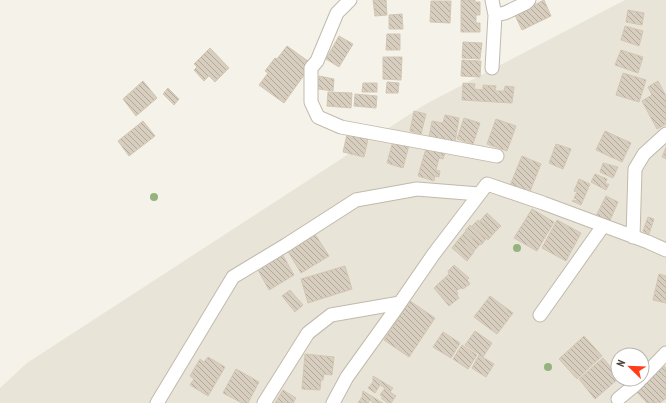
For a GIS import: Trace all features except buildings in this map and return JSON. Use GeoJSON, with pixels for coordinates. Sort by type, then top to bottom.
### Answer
{"type":"FeatureCollection","features":[{"type":"Feature","properties":{"kind":"street"},"geometry":{"type":"LineString","coordinates":[[350,0],[337,13],[317,61],[311,68],[311,102],[318,117],[341,127],[497,156]]}},
{"type":"Feature","properties":{"kind":"street"},"geometry":{"type":"LineString","coordinates":[[492,0],[494,16],[492,68]]}},
{"type":"Feature","properties":{"kind":"street"},"geometry":{"type":"LineString","coordinates":[[494,16],[505,13],[529,0]]}},
{"type":"Feature","properties":{"kind":"street"},"geometry":{"type":"LineString","coordinates":[[633,237],[635,169],[644,154],[666,134]]}},
{"type":"Feature","properties":{"kind":"street"},"geometry":{"type":"LineString","coordinates":[[333,403],[347,377],[432,255],[487,184],[666,250]]}},
{"type":"Feature","properties":{"kind":"street"},"geometry":{"type":"LineString","coordinates":[[157,403],[233,277],[356,200],[417,189],[480,194]]}},
{"type":"Feature","properties":{"kind":"street"},"geometry":{"type":"LineString","coordinates":[[540,315],[603,226]]}},
{"type":"Feature","properties":{"kind":"street"},"geometry":{"type":"LineString","coordinates":[[264,403],[308,333],[331,315],[400,302]]}},
{"type":"Feature","properties":{"kind":"street"},"geometry":{"type":"LineString","coordinates":[[650,370],[666,353]]}},
{"type":"Feature","properties":{"kind":"street"},"geometry":{"type":"LineString","coordinates":[[618,399],[634,387]]}},
{"type":"Feature","properties":{"kind":"shaded area"},"geometry":{"type":"Polygon","coordinates":[[[625,0],[666,0],[666,403],[0,403],[0,388],[27,363],[424,105],[625,0]]]}}]}
